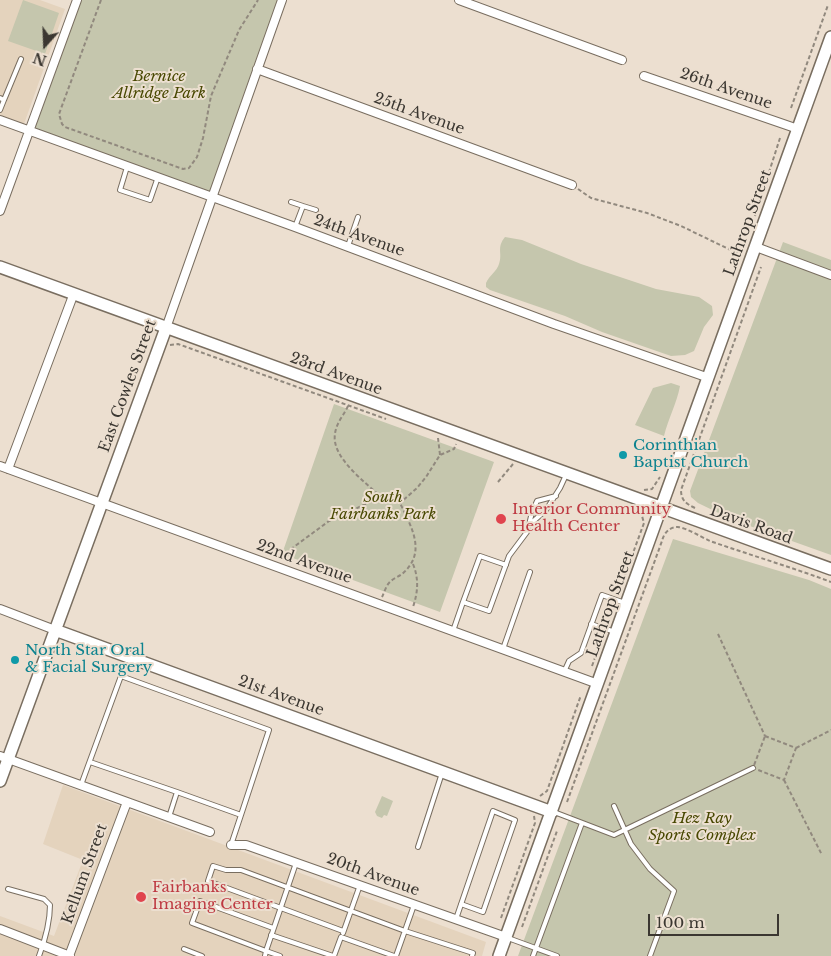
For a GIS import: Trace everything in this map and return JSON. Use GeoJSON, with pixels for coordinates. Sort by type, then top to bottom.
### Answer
{"type":"FeatureCollection","features":[{"type":"Feature","properties":{"kind":"street","name":"East Cowles Street"},"geometry":{"type":"LineString","coordinates":[[0,781],[4,757],[55,630],[102,503],[282,0]]}},
{"type":"Feature","properties":{"kind":"street"},"geometry":{"type":"LineString","coordinates":[[459,0],[622,60]]}},
{"type":"Feature","properties":{"kind":"street"},"geometry":{"type":"LineString","coordinates":[[0,211],[31,131],[75,1]]}},
{"type":"Feature","properties":{"kind":"street","name":"Lathrop Street"},"geometry":{"type":"LineString","coordinates":[[499,956],[598,684],[611,631],[621,602],[662,508],[831,37]]}},
{"type":"Feature","properties":{"kind":"street","name":"25th Avenue"},"geometry":{"type":"LineString","coordinates":[[257,69],[572,185]]}},
{"type":"Feature","properties":{"kind":"street","name":"26th Avenue"},"geometry":{"type":"LineString","coordinates":[[644,76],[798,129]]}},
{"type":"Feature","properties":{"kind":"street","name":"24th Avenue"},"geometry":{"type":"LineString","coordinates":[[0,120],[348,246],[554,324],[709,378]]}},
{"type":"Feature","properties":{"kind":"street"},"geometry":{"type":"LineString","coordinates":[[756,247],[831,274]]}},
{"type":"Feature","properties":{"kind":"street","name":"23rd Avenue"},"geometry":{"type":"LineString","coordinates":[[0,267],[662,508]]}},
{"type":"Feature","properties":{"kind":"street"},"geometry":{"type":"LineString","coordinates":[[4,467],[74,293]]}},
{"type":"Feature","properties":{"kind":"street","name":"22nd Avenue"},"geometry":{"type":"LineString","coordinates":[[4,467],[598,684]]}},
{"type":"Feature","properties":{"kind":"street","name":"Davis Road"},"geometry":{"type":"LineString","coordinates":[[662,508],[831,569]]}},
{"type":"Feature","properties":{"kind":"street","name":"21st Avenue"},"geometry":{"type":"LineString","coordinates":[[0,609],[552,812]]}},
{"type":"Feature","properties":{"kind":"street"},"geometry":{"type":"LineString","coordinates":[[4,757],[210,832]]}},
{"type":"Feature","properties":{"kind":"street","name":"Kellum Street"},"geometry":{"type":"LineString","coordinates":[[70,956],[127,802]]}},
{"type":"Feature","properties":{"kind":"street","name":"20th Avenue"},"geometry":{"type":"LineString","coordinates":[[231,845],[246,845],[506,937]]}},
{"type":"Feature","properties":{"kind":"street"},"geometry":{"type":"LineString","coordinates":[[0,929],[70,956]]}},
{"type":"Feature","properties":{"kind":"lane"},"geometry":{"type":"LineString","coordinates":[[0,110],[2,99],[21,59]]}},
{"type":"Feature","properties":{"kind":"lane"},"geometry":{"type":"LineString","coordinates":[[127,166],[120,190],[150,200],[158,177]]}},
{"type":"Feature","properties":{"kind":"lane"},"geometry":{"type":"LineString","coordinates":[[291,202],[316,210]]}},
{"type":"Feature","properties":{"kind":"lane"},"geometry":{"type":"LineString","coordinates":[[296,227],[303,206]]}},
{"type":"Feature","properties":{"kind":"lane"},"geometry":{"type":"LineString","coordinates":[[348,246],[358,217]]}},
{"type":"Feature","properties":{"kind":"lane"},"geometry":{"type":"LineString","coordinates":[[530,525],[546,510],[556,496],[566,473]]}},
{"type":"Feature","properties":{"kind":"lane"},"geometry":{"type":"LineString","coordinates":[[463,602],[489,611],[510,556],[527,532],[537,501],[556,496]]}},
{"type":"Feature","properties":{"kind":"lane"},"geometry":{"type":"LineString","coordinates":[[453,631],[480,556],[506,565]]}},
{"type":"Feature","properties":{"kind":"lane"},"geometry":{"type":"LineString","coordinates":[[503,649],[530,572]]}},
{"type":"Feature","properties":{"kind":"lane"},"geometry":{"type":"LineString","coordinates":[[564,672],[569,661],[581,653],[602,595],[621,602]]}},
{"type":"Feature","properties":{"kind":"lane"},"geometry":{"type":"LineString","coordinates":[[591,624],[611,631]]}},
{"type":"Feature","properties":{"kind":"lane"},"geometry":{"type":"LineString","coordinates":[[81,785],[121,676],[268,730],[231,845]]}},
{"type":"Feature","properties":{"kind":"lane"},"geometry":{"type":"LineString","coordinates":[[90,762],[240,815]]}},
{"type":"Feature","properties":{"kind":"lane"},"geometry":{"type":"LineString","coordinates":[[552,812],[614,835],[753,768]]}},
{"type":"Feature","properties":{"kind":"lane"},"geometry":{"type":"LineString","coordinates":[[418,847],[443,771]]}},
{"type":"Feature","properties":{"kind":"lane"},"geometry":{"type":"LineString","coordinates":[[169,817],[177,792]]}},
{"type":"Feature","properties":{"kind":"lane"},"geometry":{"type":"LineString","coordinates":[[614,806],[631,844],[650,869],[674,891],[650,956]]}},
{"type":"Feature","properties":{"kind":"lane"},"geometry":{"type":"LineString","coordinates":[[456,919],[461,904],[493,811],[515,820],[483,912],[461,904]]}},
{"type":"Feature","properties":{"kind":"lane"},"geometry":{"type":"LineString","coordinates":[[533,956],[582,823]]}},
{"type":"Feature","properties":{"kind":"lane"},"geometry":{"type":"LineString","coordinates":[[265,954],[296,863]]}},
{"type":"Feature","properties":{"kind":"lane"},"geometry":{"type":"LineString","coordinates":[[343,931],[208,881],[213,866],[226,870],[242,870],[405,931],[472,953],[472,956]]}},
{"type":"Feature","properties":{"kind":"lane"},"geometry":{"type":"LineString","coordinates":[[271,935],[334,956],[360,885]]}},
{"type":"Feature","properties":{"kind":"lane"},"geometry":{"type":"LineString","coordinates":[[8,889],[44,899],[50,905],[50,914],[43,946],[38,956]]}},
{"type":"Feature","properties":{"kind":"lane"},"geometry":{"type":"LineString","coordinates":[[273,928],[200,900],[192,924],[265,954],[280,956]]}},
{"type":"Feature","properties":{"kind":"lane"},"geometry":{"type":"LineString","coordinates":[[341,937],[395,956],[414,905]]}},
{"type":"Feature","properties":{"kind":"lane"},"geometry":{"type":"LineString","coordinates":[[506,937],[556,956]]}},
{"type":"Feature","properties":{"kind":"lane"},"geometry":{"type":"LineString","coordinates":[[184,949],[202,956]]}},
{"type":"Feature","properties":{"kind":"path"},"geometry":{"type":"LineString","coordinates":[[101,0],[59,114],[62,124],[65,127],[183,169],[189,168],[197,157],[203,138],[211,96],[239,30],[258,0]]}},
{"type":"Feature","properties":{"kind":"path"},"geometry":{"type":"LineString","coordinates":[[791,108],[828,5]]}},
{"type":"Feature","properties":{"kind":"path"},"geometry":{"type":"LineString","coordinates":[[753,221],[780,138]]}},
{"type":"Feature","properties":{"kind":"path"},"geometry":{"type":"LineString","coordinates":[[572,185],[590,198],[647,213],[681,226],[741,255]]}},
{"type":"Feature","properties":{"kind":"path"},"geometry":{"type":"LineString","coordinates":[[696,509],[686,504],[681,496],[681,490],[761,266]]}},
{"type":"Feature","properties":{"kind":"path"},"geometry":{"type":"LineString","coordinates":[[168,348],[172,344],[178,344],[393,422]]}},
{"type":"Feature","properties":{"kind":"path"},"geometry":{"type":"LineString","coordinates":[[348,405],[334,435],[339,454],[381,497],[400,503],[416,541],[412,564],[401,575],[389,582],[378,604]]}},
{"type":"Feature","properties":{"kind":"path"},"geometry":{"type":"LineString","coordinates":[[438,438],[440,455]]}},
{"type":"Feature","properties":{"kind":"path"},"geometry":{"type":"LineString","coordinates":[[400,503],[417,488],[440,455],[454,449],[456,444]]}},
{"type":"Feature","properties":{"kind":"path"},"geometry":{"type":"LineString","coordinates":[[498,482],[513,464]]}},
{"type":"Feature","properties":{"kind":"path"},"geometry":{"type":"LineString","coordinates":[[642,489],[648,491],[655,487],[662,472]]}},
{"type":"Feature","properties":{"kind":"path"},"geometry":{"type":"LineString","coordinates":[[284,570],[291,549],[329,521],[381,497]]}},
{"type":"Feature","properties":{"kind":"path"},"geometry":{"type":"LineString","coordinates":[[592,666],[611,631],[644,522],[641,512],[632,508]]}},
{"type":"Feature","properties":{"kind":"path"},"geometry":{"type":"LineString","coordinates":[[567,802],[667,531],[675,527],[682,528],[709,540],[831,582]]}},
{"type":"Feature","properties":{"kind":"path"},"geometry":{"type":"LineString","coordinates":[[411,616],[418,590],[416,572],[412,564]]}},
{"type":"Feature","properties":{"kind":"path"},"geometry":{"type":"LineString","coordinates":[[718,634],[765,736],[796,748]]}},
{"type":"Feature","properties":{"kind":"path"},"geometry":{"type":"LineString","coordinates":[[537,796],[544,795],[547,791],[582,696]]}},
{"type":"Feature","properties":{"kind":"path"},"geometry":{"type":"LineString","coordinates":[[784,780],[796,748],[831,730]]}},
{"type":"Feature","properties":{"kind":"path"},"geometry":{"type":"LineString","coordinates":[[765,736],[753,768],[784,780],[822,855]]}},
{"type":"Feature","properties":{"kind":"path"},"geometry":{"type":"LineString","coordinates":[[501,918],[536,819],[530,813]]}},
{"type":"Feature","properties":{"kind":"path"},"geometry":{"type":"LineString","coordinates":[[522,927],[557,831]]}},
{"type":"Feature","properties":{"kind":"shaded area"},"geometry":{"type":"Polygon","coordinates":[[[0,0],[40,0],[65,9],[24,124],[0,115],[0,0]]]}},
{"type":"Feature","properties":{"kind":"shaded area"},"geometry":{"type":"Polygon","coordinates":[[[63,785],[486,942],[482,956],[0,956],[0,916],[54,936],[83,860],[43,844],[63,785]]]}},
{"type":"Feature","properties":{"kind":"green space"},"geometry":{"type":"Polygon","coordinates":[[[23,0],[59,13],[45,54],[8,41],[23,0]]]}},
{"type":"Feature","properties":{"kind":"green space","name":"Bernice Allridge Park"},"geometry":{"type":"Polygon","coordinates":[[[77,0],[282,0],[212,197],[31,131],[77,0]]]}},
{"type":"Feature","properties":{"kind":"green space"},"geometry":{"type":"Polygon","coordinates":[[[505,237],[522,240],[581,264],[656,289],[699,297],[712,306],[713,315],[704,327],[694,351],[685,355],[671,356],[490,290],[486,287],[486,283],[497,269],[500,247],[505,237]]]}},
{"type":"Feature","properties":{"kind":"green space"},"geometry":{"type":"Polygon","coordinates":[[[783,242],[831,260],[831,555],[733,520],[698,503],[691,497],[690,491],[783,242]]]}},
{"type":"Feature","properties":{"kind":"green space"},"geometry":{"type":"Polygon","coordinates":[[[671,383],[680,386],[664,436],[635,425],[653,388],[671,383]]]}},
{"type":"Feature","properties":{"kind":"green space","name":"South Fairbanks Park"},"geometry":{"type":"Polygon","coordinates":[[[334,404],[494,462],[440,612],[282,554],[334,404]]]}},
{"type":"Feature","properties":{"kind":"green space","name":"Hez Ray Sports Complex"},"geometry":{"type":"Polygon","coordinates":[[[673,539],[809,580],[831,589],[831,956],[518,956],[673,539]]]}},
{"type":"Feature","properties":{"kind":"green space"},"geometry":{"type":"Polygon","coordinates":[[[382,796],[393,801],[387,816],[384,815],[382,818],[377,816],[375,812],[382,796]]]}},
{"type":"Feature","properties":{"kind":"place","name":"Corinthian Baptist Church"},"geometry":{"type":"Point","coordinates":[623,455]}},
{"type":"Feature","properties":{"kind":"place","name":"Interior Community Health Center"},"geometry":{"type":"Point","coordinates":[501,519]}},
{"type":"Feature","properties":{"kind":"place","name":"North Star Oral & Facial Surgery"},"geometry":{"type":"Point","coordinates":[15,660]}},
{"type":"Feature","properties":{"kind":"place","name":"Fairbanks Imaging Center"},"geometry":{"type":"Point","coordinates":[141,897]}}]}
